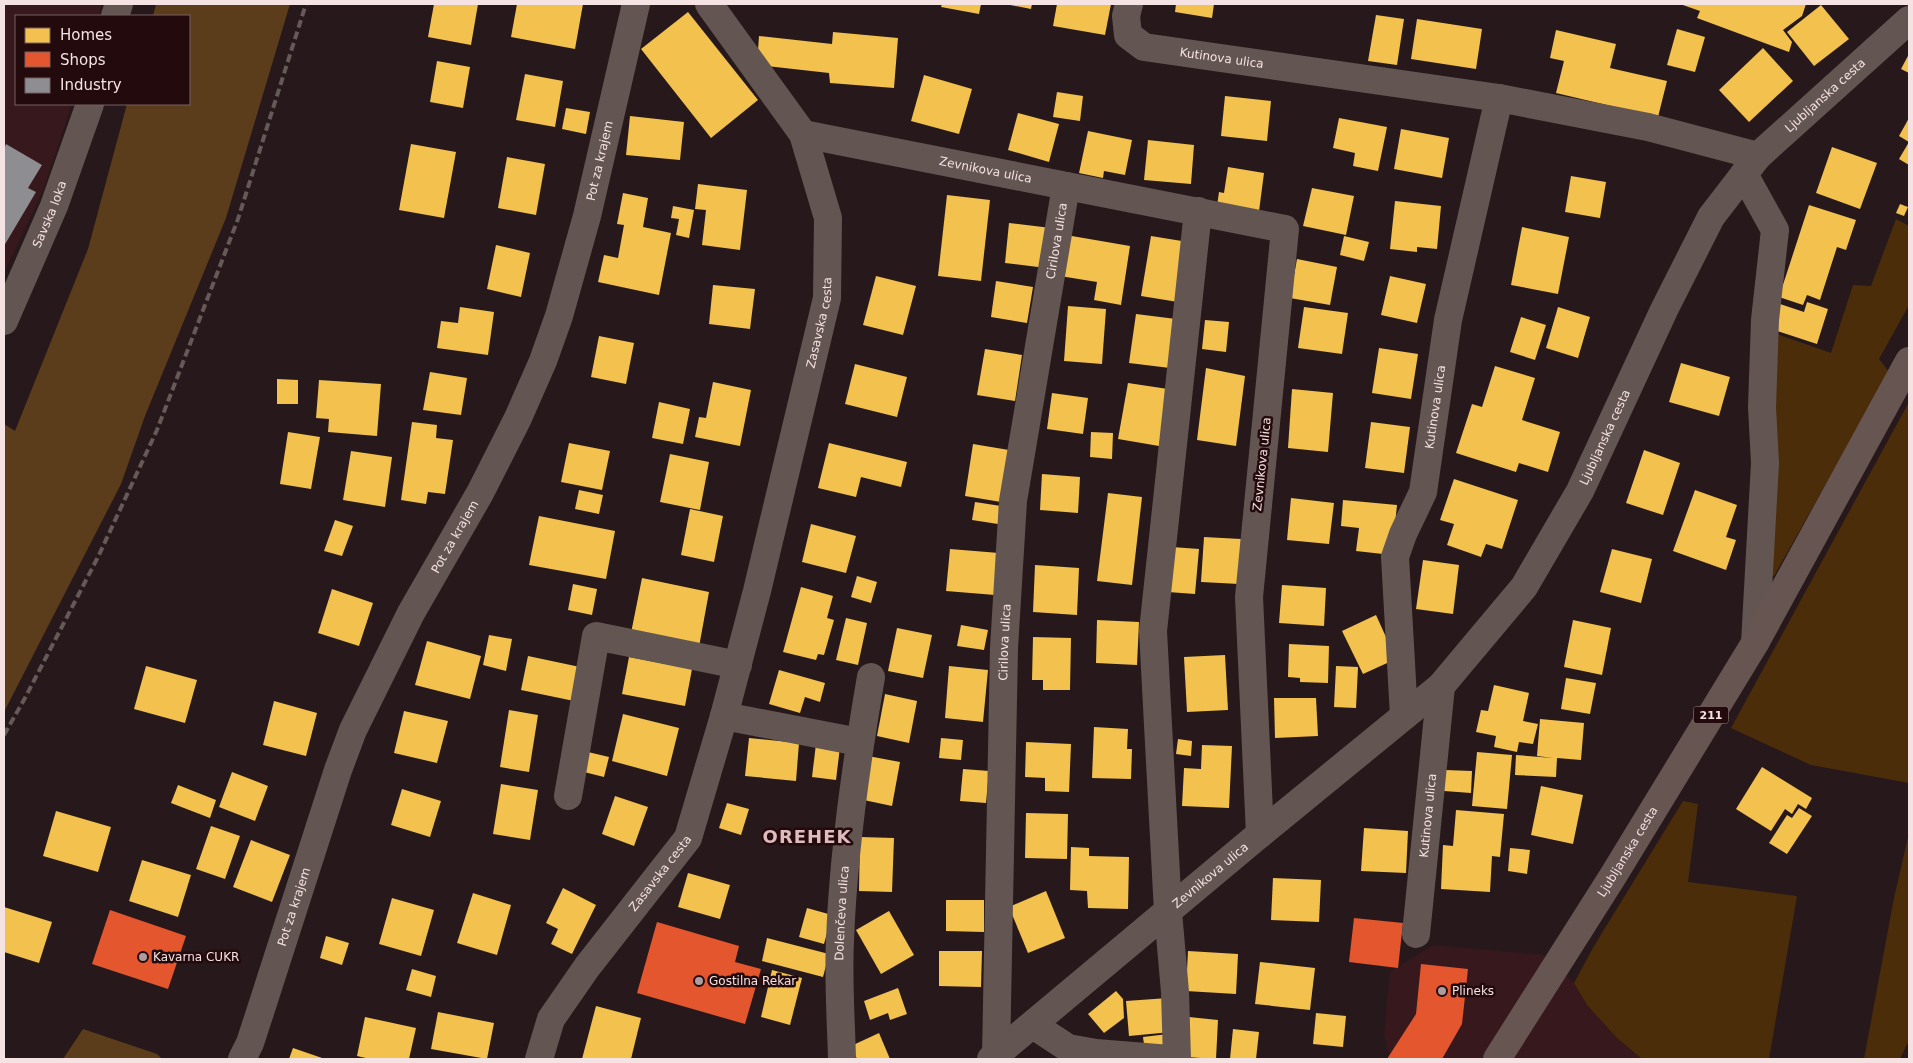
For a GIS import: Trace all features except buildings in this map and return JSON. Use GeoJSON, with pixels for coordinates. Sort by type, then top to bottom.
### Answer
{"type":"FeatureCollection","features":[{"type":"Feature","properties":{"kind":"main road","name":"Ljubljanska cesta"},"geometry":{"type":"LineString","coordinates":[[1497,1059],[1613,876],[1756,643],[1909,362]]}},
{"type":"Feature","properties":{"kind":"street","name":"Pot za krajem"},"geometry":{"type":"LineString","coordinates":[[242,1059],[250,1043],[338,770],[353,730],[411,613],[480,493],[518,418],[543,361],[559,316],[587,216],[636,4]]}},
{"type":"Feature","properties":{"kind":"street","name":"Zasavska cesta"},"geometry":{"type":"LineString","coordinates":[[539,1059],[551,1019],[587,967],[688,838],[738,665],[827,298],[828,218],[803,134],[709,4]]}},
{"type":"Feature","properties":{"kind":"street","name":"Kutinova ulica"},"geometry":{"type":"LineString","coordinates":[[1129,4],[1126,16],[1128,35],[1144,47],[1499,98],[1648,127],[1751,165]]}},
{"type":"Feature","properties":{"kind":"street","name":"Ljubljanska cesta"},"geometry":{"type":"LineString","coordinates":[[1441,686],[1524,587],[1580,491],[1664,310],[1711,217],[1751,165],[1909,20]]}},
{"type":"Feature","properties":{"kind":"street","name":"Kutinova ulica"},"geometry":{"type":"LineString","coordinates":[[1404,716],[1396,557],[1403,534],[1422,492],[1448,320],[1499,98]]}},
{"type":"Feature","properties":{"kind":"street","name":"Savska loka"},"geometry":{"type":"LineString","coordinates":[[4,321],[54,206],[90,105]]}},
{"type":"Feature","properties":{"kind":"street","name":"Zevnikova ulica"},"geometry":{"type":"LineString","coordinates":[[803,134],[1285,229],[1249,597],[1260,834],[1168,912]]}},
{"type":"Feature","properties":{"kind":"street","name":"Ljubljanska cesta"},"geometry":{"type":"LineString","coordinates":[[1751,165],[1776,230],[1765,320],[1762,407],[1765,463],[1756,643]]}},
{"type":"Feature","properties":{"kind":"street","name":"Cirilova ulica"},"geometry":{"type":"LineString","coordinates":[[994,1057],[1004,648],[1013,501],[1066,186]]}},
{"type":"Feature","properties":{"kind":"street","name":"Zevnikova ulica"},"geometry":{"type":"LineString","coordinates":[[1168,912],[1152,631],[1198,211]]}},
{"type":"Feature","properties":{"kind":"street"},"geometry":{"type":"LineString","coordinates":[[568,796],[596,636],[738,665]]}},
{"type":"Feature","properties":{"kind":"street","name":"Dolenčeva ulica"},"geometry":{"type":"LineString","coordinates":[[842,1059],[840,924],[860,742],[871,677]]}},
{"type":"Feature","properties":{"kind":"street","name":"Kutinova ulica"},"geometry":{"type":"LineString","coordinates":[[1416,934],[1441,686]]}},
{"type":"Feature","properties":{"kind":"street"},"geometry":{"type":"LineString","coordinates":[[1260,834],[1441,686]]}},
{"type":"Feature","properties":{"kind":"street"},"geometry":{"type":"LineString","coordinates":[[724,716],[860,742]]}},
{"type":"Feature","properties":{"kind":"street"},"geometry":{"type":"LineString","coordinates":[[1168,912],[1175,992],[1177,1059]]}},
{"type":"Feature","properties":{"kind":"street","name":"Cirilova ulica"},"geometry":{"type":"LineString","coordinates":[[994,1057],[1168,912]]}},
{"type":"Feature","properties":{"kind":"street"},"geometry":{"type":"LineString","coordinates":[[1034,1024],[1068,1048],[1096,1053],[1170,1059]]}},
{"type":"Feature","properties":{"kind":"shaded area"},"geometry":{"type":"Polygon","coordinates":[[[4,4],[102,4],[99,15],[15,15],[15,105],[72,105],[43,190],[4,273],[4,4]]]}},
{"type":"Feature","properties":{"kind":"shaded area"},"geometry":{"type":"Polygon","coordinates":[[[156,4],[290,4],[226,218],[145,416],[121,484],[4,712],[4,424],[15,431],[88,249],[127,105],[190,105],[190,15],[153,15],[156,4]]]}},
{"type":"Feature","properties":{"kind":"shaded area"},"geometry":{"type":"Polygon","coordinates":[[[1896,219],[1909,226],[1909,305],[1879,359],[1889,372],[1774,576],[1769,574],[1771,332],[1831,353],[1853,285],[1871,286],[1896,219]]]}},
{"type":"Feature","properties":{"kind":"shaded area"},"geometry":{"type":"Polygon","coordinates":[[[1909,402],[1909,783],[1811,765],[1731,728],[1909,402]]]}},
{"type":"Feature","properties":{"kind":"shaded area"},"geometry":{"type":"Polygon","coordinates":[[[1683,801],[1698,804],[1688,882],[1797,896],[1769,1059],[1642,1059],[1617,1038],[1587,1005],[1574,983],[1594,946],[1683,801]]]}},
{"type":"Feature","properties":{"kind":"shaded area"},"geometry":{"type":"Polygon","coordinates":[[[1909,833],[1909,1040],[1900,1059],[1864,1059],[1894,898],[1909,833]]]}},
{"type":"Feature","properties":{"kind":"shaded area"},"geometry":{"type":"Polygon","coordinates":[[[1433,945],[1545,955],[1574,983],[1587,1005],[1617,1038],[1642,1059],[1390,1059],[1384,1035],[1390,972],[1433,945]]]}},
{"type":"Feature","properties":{"kind":"shaded area"},"geometry":{"type":"Polygon","coordinates":[[[83,1029],[157,1054],[162,1059],[63,1059],[83,1029]]]}},
{"type":"Feature","properties":{"kind":"railway"},"geometry":{"type":"LineString","coordinates":[[4,735],[98,557],[157,430],[238,219],[306,4]]}},
{"type":"Feature","properties":{"kind":"place","name":"Kavarna CUKR"},"geometry":{"type":"Point","coordinates":[143,957]}},
{"type":"Feature","properties":{"kind":"place","name":"Gostilna Rekar"},"geometry":{"type":"Point","coordinates":[699,981]}},
{"type":"Feature","properties":{"kind":"place","name":"Plineks"},"geometry":{"type":"Point","coordinates":[1442,991]}},
{"type":"Feature","properties":{"kind":"district","name":"OREHEK"},"geometry":{"type":"Point","coordinates":[807,836]}}]}
